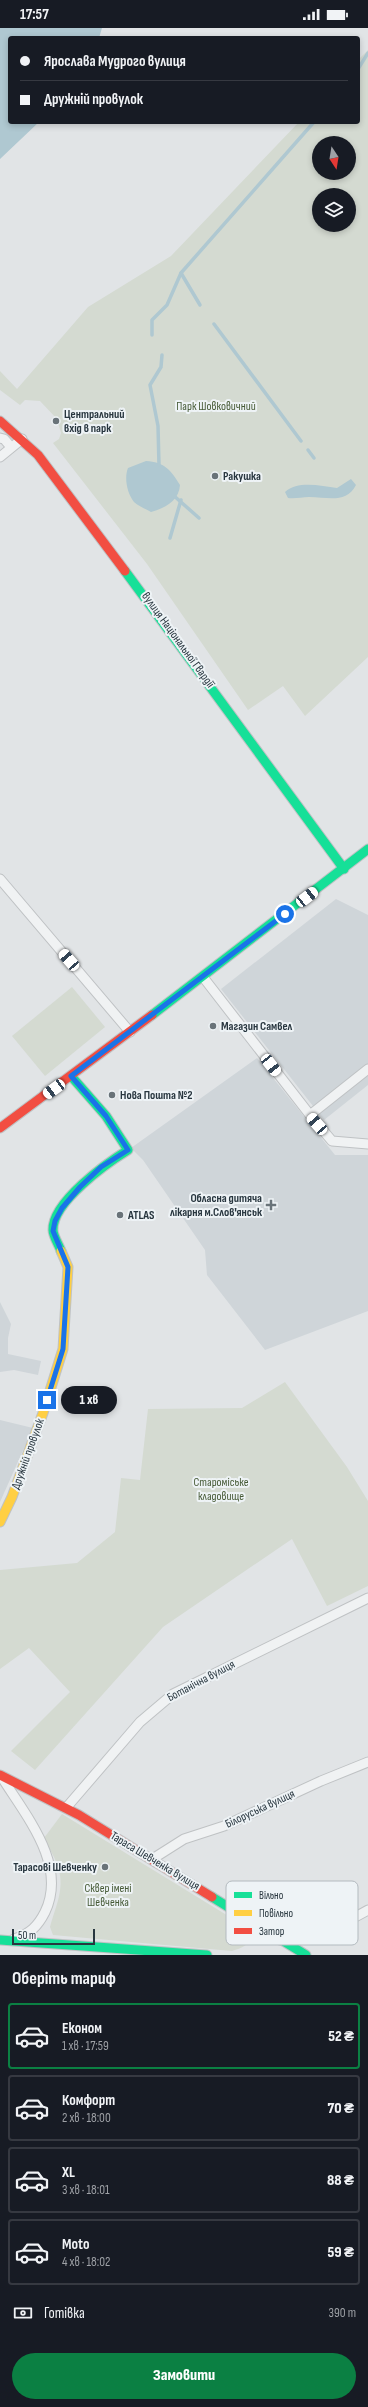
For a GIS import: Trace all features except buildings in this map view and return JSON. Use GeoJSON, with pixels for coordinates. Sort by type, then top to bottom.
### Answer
{"type":"FeatureCollection","features":[{"type":"Feature","properties":{"kind":"street","name":"вулиця Національної Гвардії"},"geometry":{"type":"LineString","coordinates":[[0,422],[38,455],[129,575],[344,868]]}},
{"type":"Feature","properties":{"kind":"street"},"geometry":{"type":"LineString","coordinates":[[0,438],[4,439],[11,447]]}},
{"type":"Feature","properties":{"kind":"street"},"geometry":{"type":"LineString","coordinates":[[0,456],[22,440]]}},
{"type":"Feature","properties":{"kind":"street"},"geometry":{"type":"LineString","coordinates":[[0,1128],[203,977],[368,849]]}},
{"type":"Feature","properties":{"kind":"street"},"geometry":{"type":"LineString","coordinates":[[0,879],[130,1032]]}},
{"type":"Feature","properties":{"kind":"street"},"geometry":{"type":"LineString","coordinates":[[203,977],[310,1115],[332,1141],[368,1144]]}},
{"type":"Feature","properties":{"kind":"street"},"geometry":{"type":"LineString","coordinates":[[310,1115],[368,1069]]}},
{"type":"Feature","properties":{"kind":"street","name":"Дружній провулок"},"geometry":{"type":"LineString","coordinates":[[0,1522],[12,1497],[43,1413],[63,1349],[68,1267],[53,1231],[55,1221],[62,1208],[80,1187],[101,1167],[128,1150],[106,1116],[71,1076]]}},
{"type":"Feature","properties":{"kind":"street","name":"Ботанічна вулиця"},"geometry":{"type":"LineString","coordinates":[[66,1808],[140,1722],[173,1694],[368,1598]]}},
{"type":"Feature","properties":{"kind":"street","name":"Білоруська вулиця"},"geometry":{"type":"LineString","coordinates":[[154,1858],[184,1839],[224,1826],[321,1781],[368,1762]]}},
{"type":"Feature","properties":{"kind":"street"},"geometry":{"type":"LineString","coordinates":[[0,1775],[49,1859],[52,1880],[50,1902],[40,1921],[29,1934],[11,1940]]}},
{"type":"Feature","properties":{"kind":"street","name":"Тараса Шевченка вулиця"},"geometry":{"type":"LineString","coordinates":[[0,1775],[66,1808],[154,1858],[226,1905]]}},
{"type":"Feature","properties":{"kind":"street"},"geometry":{"type":"LineString","coordinates":[[358,1916],[368,1910]]}},
{"type":"Feature","properties":{"kind":"street"},"geometry":{"type":"LineString","coordinates":[[0,1940],[207,1955]]}},
{"type":"Feature","properties":{"kind":"street","name":"Тараса Шевченка вулиця"},"geometry":{"type":"LineString","coordinates":[[289,1945],[306,1955]]}},
{"type":"Feature","properties":{"kind":"shaded area"},"geometry":{"type":"Polygon","coordinates":[[[336,899],[368,915],[368,1085],[324,1120],[221,989],[336,899]]]}},
{"type":"Feature","properties":{"kind":"shaded area","name":"Обласна дитяча лікарня м.Слов'янськ"},"geometry":{"type":"Polygon","coordinates":[[[257,1058],[335,1155],[368,1155],[368,1311],[265,1350],[207,1275],[205,1250],[143,1160],[131,1148],[257,1058]]]}},
{"type":"Feature","properties":{"kind":"shaded area"},"geometry":{"type":"Polygon","coordinates":[[[0,1302],[11,1324],[8,1338],[8,1354],[41,1361],[38,1375],[14,1370],[0,1372],[0,1302]]]}},
{"type":"Feature","properties":{"kind":"shaded area"},"geometry":{"type":"Polygon","coordinates":[[[0,1420],[33,1428],[0,1502],[0,1420]]]}},
{"type":"Feature","properties":{"kind":"green space","name":"Парк Шовковичний"},"geometry":{"type":"Polygon","coordinates":[[[368,50],[368,657],[305,716],[283,686],[248,710],[147,564],[53,443],[59,439],[61,433],[57,419],[40,401],[25,400],[20,405],[0,390],[0,371],[17,389],[88,307],[171,256],[297,124],[360,124],[360,58],[368,50]]]}},
{"type":"Feature","properties":{"kind":"green space"},"geometry":{"type":"Polygon","coordinates":[[[72,987],[105,1027],[45,1076],[12,1036],[72,987]]]}},
{"type":"Feature","properties":{"kind":"green space","name":"Староміське кладовище"},"geometry":{"type":"Polygon","coordinates":[[[285,1382],[347,1467],[368,1501],[368,1586],[327,1606],[292,1539],[163,1627],[35,1770],[11,1751],[70,1692],[29,1648],[0,1669],[0,1570],[77,1563],[115,1532],[121,1478],[140,1480],[148,1409],[242,1408],[285,1382]]]}},
{"type":"Feature","properties":{"kind":"green space","name":"Сквер імені Шевченка"},"geometry":{"type":"Polygon","coordinates":[[[62,1814],[226,1915],[226,1945],[246,1945],[232,1951],[53,1935],[50,1927],[59,1896],[61,1880],[56,1861],[44,1838],[62,1814]]]}},
{"type":"Feature","properties":{"kind":"water"},"geometry":{"type":"Polygon","coordinates":[[[0,28],[102,28],[100,36],[8,36],[8,124],[37,124],[0,159],[0,28]]]}},
{"type":"Feature","properties":{"kind":"water"},"geometry":{"type":"Polygon","coordinates":[[[146,461],[162,465],[170,471],[180,485],[179,491],[174,500],[166,506],[151,512],[134,502],[126,481],[128,468],[146,461]]]}},
{"type":"Feature","properties":{"kind":"water"},"geometry":{"type":"Polygon","coordinates":[[[351,479],[356,485],[352,491],[342,497],[288,498],[285,492],[290,488],[303,485],[317,485],[337,488],[351,479]]]}},
{"type":"Feature","properties":{"kind":"waterway"},"geometry":{"type":"LineString","coordinates":[[360,66],[368,53]]}},
{"type":"Feature","properties":{"kind":"waterway"},"geometry":{"type":"LineString","coordinates":[[152,335],[152,320],[167,305],[181,273],[312,124]]}},
{"type":"Feature","properties":{"kind":"waterway"},"geometry":{"type":"LineString","coordinates":[[181,273],[200,305]]}},
{"type":"Feature","properties":{"kind":"waterway"},"geometry":{"type":"LineString","coordinates":[[214,324],[301,441]]}},
{"type":"Feature","properties":{"kind":"waterway"},"geometry":{"type":"LineString","coordinates":[[159,465],[158,426],[150,385],[161,367],[162,355]]}},
{"type":"Feature","properties":{"kind":"waterway"},"geometry":{"type":"LineString","coordinates":[[308,450],[314,458]]}},
{"type":"Feature","properties":{"kind":"waterway"},"geometry":{"type":"LineString","coordinates":[[173,495],[199,518]]}},
{"type":"Feature","properties":{"kind":"waterway"},"geometry":{"type":"LineString","coordinates":[[170,538],[181,500]]}},
{"type":"Feature","properties":{"kind":"traffic: fast"},"geometry":{"type":"LineString","coordinates":[[125,571],[344,869]]}},
{"type":"Feature","properties":{"kind":"traffic: fast"},"geometry":{"type":"LineString","coordinates":[[152,1015],[368,849]]}},
{"type":"Feature","properties":{"kind":"traffic: fast"},"geometry":{"type":"LineString","coordinates":[[61,1251],[53,1232],[55,1219],[61,1208],[82,1184],[107,1164],[128,1150],[106,1116],[71,1076]]}},
{"type":"Feature","properties":{"kind":"traffic: fast"},"geometry":{"type":"LineString","coordinates":[[212,1897],[226,1906]]}},
{"type":"Feature","properties":{"kind":"traffic: fast"},"geometry":{"type":"LineString","coordinates":[[0,1940],[207,1955]]}},
{"type":"Feature","properties":{"kind":"traffic: fast"},"geometry":{"type":"LineString","coordinates":[[290,1945],[306,1955]]}},
{"type":"Feature","properties":{"kind":"traffic: slow"},"geometry":{"type":"LineString","coordinates":[[0,1522],[12,1497],[43,1413],[63,1349],[68,1267],[61,1251]]}},
{"type":"Feature","properties":{"kind":"traffic: jam"},"geometry":{"type":"LineString","coordinates":[[0,421],[38,455],[125,571]]}},
{"type":"Feature","properties":{"kind":"traffic: jam"},"geometry":{"type":"LineString","coordinates":[[0,1128],[152,1015]]}},
{"type":"Feature","properties":{"kind":"traffic: jam"},"geometry":{"type":"LineString","coordinates":[[0,1775],[79,1815],[212,1897]]}},
{"type":"Feature","properties":{"kind":"place","name":"Центральний вхід в парк"},"geometry":{"type":"Point","coordinates":[56,421]}},
{"type":"Feature","properties":{"kind":"place","name":"Ракушка"},"geometry":{"type":"Point","coordinates":[215,476]}},
{"type":"Feature","properties":{"kind":"place","name":"Магазин Самвел"},"geometry":{"type":"Point","coordinates":[213,1026]}},
{"type":"Feature","properties":{"kind":"place","name":"Нова Пошта №2"},"geometry":{"type":"Point","coordinates":[112,1095]}},
{"type":"Feature","properties":{"kind":"place","name":"Обласна дитяча лікарня м.Слов'янськ"},"geometry":{"type":"Point","coordinates":[271,1205]}},
{"type":"Feature","properties":{"kind":"place","name":"ATLAS"},"geometry":{"type":"Point","coordinates":[120,1215]}},
{"type":"Feature","properties":{"kind":"place","name":"Тарасові Шевченку"},"geometry":{"type":"Point","coordinates":[105,1867]}},
{"type":"Feature","properties":{"kind":"route"},"geometry":{"type":"LineString","coordinates":[[47,1400],[63,1349],[68,1267],[55,1240],[53,1231],[55,1221],[62,1208],[80,1187],[101,1167],[113,1161],[128,1150],[106,1116],[71,1076],[285,914]]}}]}
